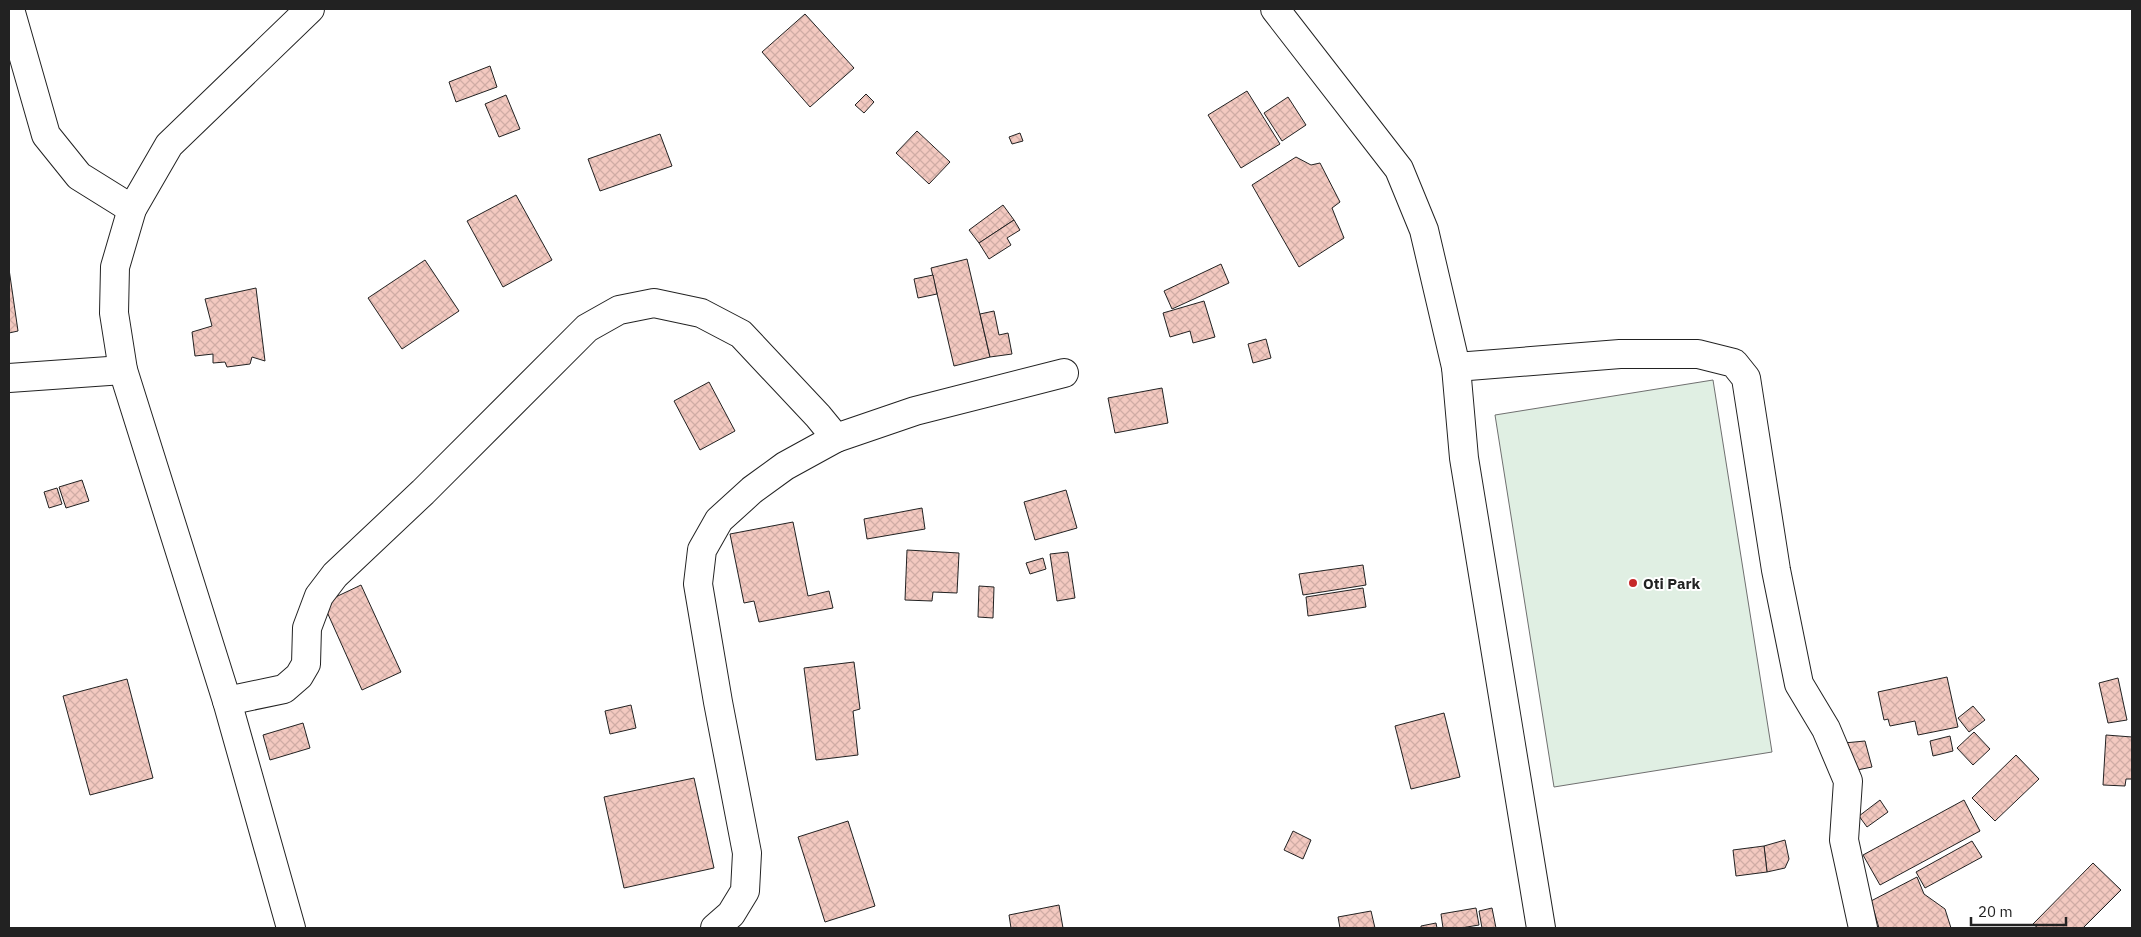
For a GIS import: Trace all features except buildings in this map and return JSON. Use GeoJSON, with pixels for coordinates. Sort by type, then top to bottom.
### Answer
{"type":"FeatureCollection","features":[{"type":"Feature","properties":{"kind":"street"},"geometry":{"type":"LineString","coordinates":[[10,9],[46,135],[78,176],[132,209]]}},
{"type":"Feature","properties":{"kind":"street"},"geometry":{"type":"LineString","coordinates":[[291,928],[227,701],[123,370],[114,313],[115,267],[132,209],[169,145],[310,9]]}},
{"type":"Feature","properties":{"kind":"street"},"geometry":{"type":"LineString","coordinates":[[1275,9],[1399,169],[1424,230],[1456,367],[1464,458],[1541,928]]}},
{"type":"Feature","properties":{"kind":"street"},"geometry":{"type":"LineString","coordinates":[[227,701],[284,689],[299,676],[306,664],[307,628],[319,596],[335,575],[423,492],[587,328],[620,310],[654,303],[701,312],[741,334],[818,416],[836,438]]}},
{"type":"Feature","properties":{"kind":"street"},"geometry":{"type":"LineString","coordinates":[[1456,367],[1620,354],[1698,354],[1734,363],[1746,378],[1776,570],[1800,684],[1826,729],[1848,781],[1844,840],[1863,928]]}},
{"type":"Feature","properties":{"kind":"street"},"geometry":{"type":"LineString","coordinates":[[9,378],[123,370]]}},
{"type":"Feature","properties":{"kind":"street"},"geometry":{"type":"LineString","coordinates":[[715,928],[731,914],[744,891],[747,853],[698,584],[702,550],[718,520],[752,490],[785,466],[836,438],[915,411],[1064,373]]}},
{"type":"Feature","properties":{"kind":"green space","name":"Oti Park"},"geometry":{"type":"Polygon","coordinates":[[[1713,380],[1772,752],[1554,787],[1495,415],[1713,380]]]}},
{"type":"Feature","properties":{"kind":"place","name":"Oti Park"},"geometry":{"type":"Point","coordinates":[1633,583]}}]}
